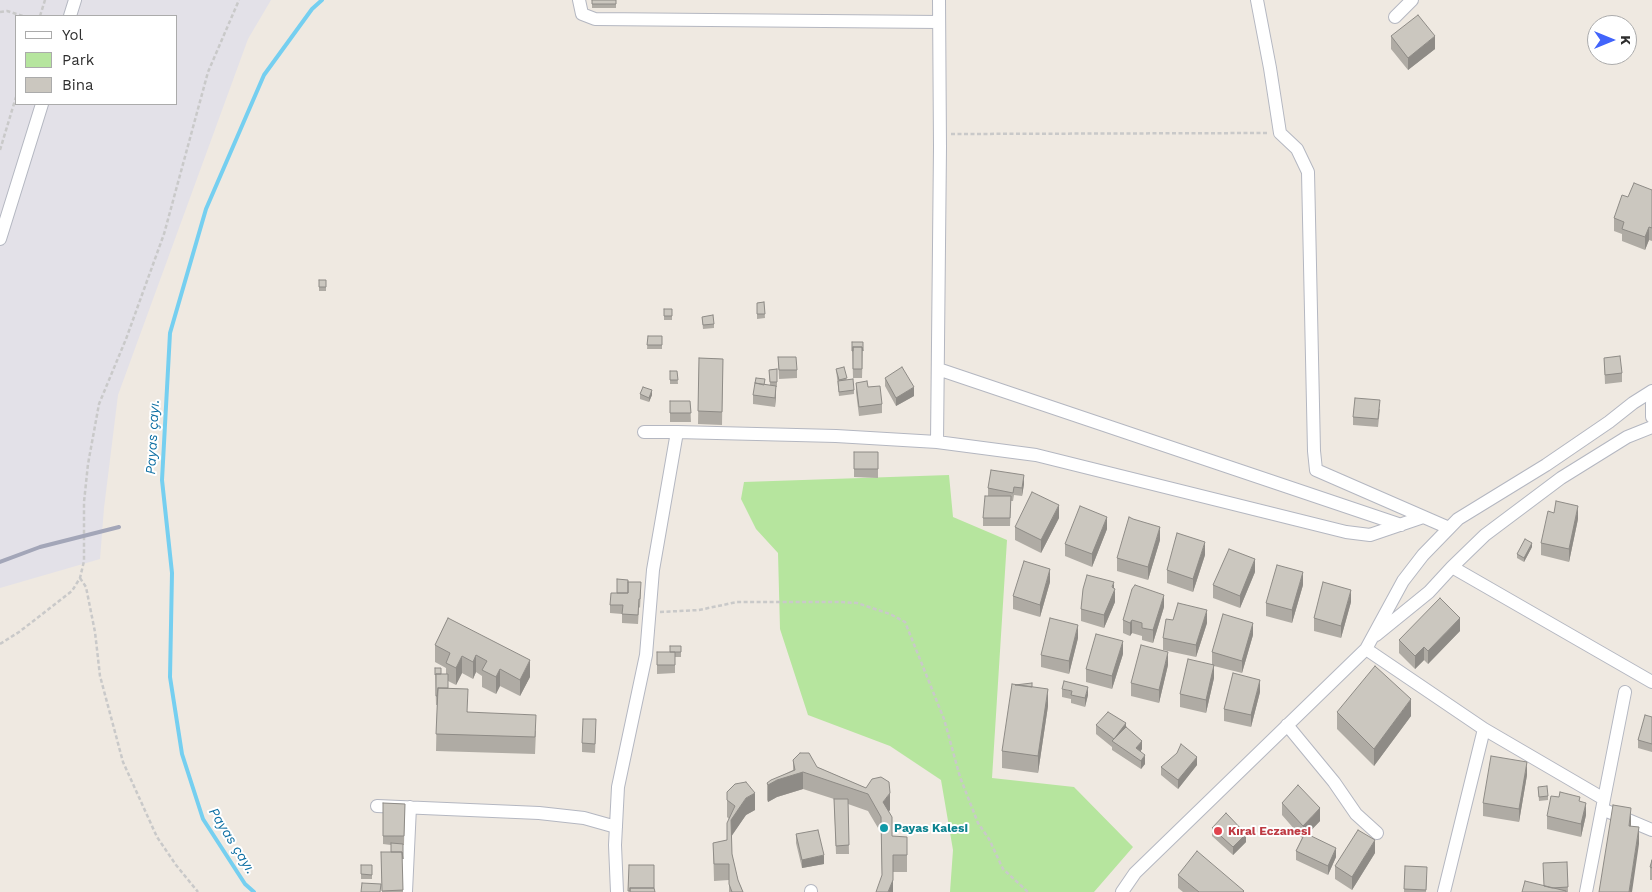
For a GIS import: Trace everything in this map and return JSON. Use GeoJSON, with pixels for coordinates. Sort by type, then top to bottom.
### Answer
{"type":"FeatureCollection","features":[{"type":"Feature","properties":{"kind":"street"},"geometry":{"type":"LineString","coordinates":[[70,15],[75,0]]}},
{"type":"Feature","properties":{"kind":"street"},"geometry":{"type":"LineString","coordinates":[[579,0],[582,14],[595,19],[939,22]]}},
{"type":"Feature","properties":{"kind":"street"},"geometry":{"type":"LineString","coordinates":[[938,442],[939,0]]}},
{"type":"Feature","properties":{"kind":"street"},"geometry":{"type":"LineString","coordinates":[[1257,0],[1280,133],[1297,149],[1308,172],[1316,470],[1449,528]]}},
{"type":"Feature","properties":{"kind":"street"},"geometry":{"type":"LineString","coordinates":[[1395,17],[1412,0]]}},
{"type":"Feature","properties":{"kind":"street"},"geometry":{"type":"LineString","coordinates":[[0,239],[42,105]]}},
{"type":"Feature","properties":{"kind":"street"},"geometry":{"type":"LineString","coordinates":[[938,370],[1401,525]]}},
{"type":"Feature","properties":{"kind":"street"},"geometry":{"type":"LineString","coordinates":[[1122,892],[1135,873],[1366,648],[1403,581],[1423,555],[1458,519],[1546,465],[1652,390]]}},
{"type":"Feature","properties":{"kind":"street"},"geometry":{"type":"LineString","coordinates":[[1652,403],[1652,417]]}},
{"type":"Feature","properties":{"kind":"street"},"geometry":{"type":"LineString","coordinates":[[1374,636],[1429,592],[1485,535],[1561,478],[1627,437],[1652,427]]}},
{"type":"Feature","properties":{"kind":"street"},"geometry":{"type":"LineString","coordinates":[[644,432],[836,436],[938,442],[1036,455],[1346,532],[1370,535],[1423,517]]}},
{"type":"Feature","properties":{"kind":"street"},"geometry":{"type":"LineString","coordinates":[[617,892],[615,844],[618,787],[646,655],[653,570],[678,432]]}},
{"type":"Feature","properties":{"kind":"street"},"geometry":{"type":"LineString","coordinates":[[1452,567],[1652,682]]}},
{"type":"Feature","properties":{"kind":"street"},"geometry":{"type":"LineString","coordinates":[[1366,648],[1484,729],[1603,804],[1652,830]]}},
{"type":"Feature","properties":{"kind":"street"},"geometry":{"type":"LineString","coordinates":[[1586,892],[1625,692]]}},
{"type":"Feature","properties":{"kind":"street"},"geometry":{"type":"LineString","coordinates":[[1286,726],[1334,782],[1356,814],[1377,833]]}},
{"type":"Feature","properties":{"kind":"street"},"geometry":{"type":"LineString","coordinates":[[1444,892],[1484,729]]}},
{"type":"Feature","properties":{"kind":"street"},"geometry":{"type":"LineString","coordinates":[[377,806],[563,815],[584,818],[616,827]]}},
{"type":"Feature","properties":{"kind":"street"},"geometry":{"type":"LineString","coordinates":[[406,892],[410,807]]}},
{"type":"Feature","properties":{"kind":"path"},"geometry":{"type":"LineString","coordinates":[[40,15],[45,0]]}},
{"type":"Feature","properties":{"kind":"path"},"geometry":{"type":"LineString","coordinates":[[0,644],[19,632],[72,591],[80,578],[84,561],[84,502],[88,464],[99,404],[126,339],[164,234],[208,72],[239,0]]}},
{"type":"Feature","properties":{"kind":"path"},"geometry":{"type":"LineString","coordinates":[[0,12],[19,15]]}},
{"type":"Feature","properties":{"kind":"path"},"geometry":{"type":"LineString","coordinates":[[0,150],[15,100]]}},
{"type":"Feature","properties":{"kind":"path"},"geometry":{"type":"LineString","coordinates":[[940,134],[1280,133]]}},
{"type":"Feature","properties":{"kind":"path"},"geometry":{"type":"LineString","coordinates":[[80,578],[86,587],[100,676],[123,762],[157,837],[176,865],[198,892]]}},
{"type":"Feature","properties":{"kind":"path"},"geometry":{"type":"LineString","coordinates":[[649,612],[699,610],[736,602],[839,602],[857,603],[890,614],[905,622],[944,719],[960,777],[978,823],[989,839],[1003,869],[1028,892]]}},
{"type":"Feature","properties":{"kind":"shaded area"},"geometry":{"type":"Polygon","coordinates":[[[0,0],[271,0],[248,39],[118,395],[104,508],[100,559],[0,588],[0,0]]]}},
{"type":"Feature","properties":{"kind":"green space"},"geometry":{"type":"Polygon","coordinates":[[[949,475],[953,517],[1007,540],[992,778],[1074,787],[1133,847],[1094,892],[950,892],[953,850],[941,780],[890,746],[808,715],[780,629],[778,553],[756,529],[741,499],[744,482],[949,475]]]}},
{"type":"Feature","properties":{"kind":"building"},"geometry":{"type":"Polygon","coordinates":[[[592,0],[616,0],[616,4],[592,4],[592,0]]]}},
{"type":"Feature","properties":{"kind":"building"},"geometry":{"type":"Polygon","coordinates":[[[1418,15],[1435,36],[1408,58],[1391,36],[1418,15]]]}},
{"type":"Feature","properties":{"kind":"building"},"geometry":{"type":"Polygon","coordinates":[[[1634,183],[1652,190],[1652,228],[1649,227],[1645,237],[1622,229],[1624,222],[1614,218],[1622,195],[1628,197],[1634,183]]]}},
{"type":"Feature","properties":{"kind":"building"},"geometry":{"type":"Polygon","coordinates":[[[319,280],[326,280],[326,287],[319,287],[319,280]]]}},
{"type":"Feature","properties":{"kind":"building"},"geometry":{"type":"Polygon","coordinates":[[[764,302],[765,314],[757,314],[757,303],[764,302]]]}},
{"type":"Feature","properties":{"kind":"building"},"geometry":{"type":"Polygon","coordinates":[[[664,309],[672,309],[672,316],[664,316],[664,309]]]}},
{"type":"Feature","properties":{"kind":"building"},"geometry":{"type":"Polygon","coordinates":[[[713,315],[714,324],[703,325],[702,317],[713,315]]]}},
{"type":"Feature","properties":{"kind":"building"},"geometry":{"type":"Polygon","coordinates":[[[648,336],[662,336],[662,345],[647,345],[648,336]]]}},
{"type":"Feature","properties":{"kind":"building"},"geometry":{"type":"Polygon","coordinates":[[[852,342],[863,342],[863,351],[862,347],[853,347],[852,351],[852,342]]]}},
{"type":"Feature","properties":{"kind":"building"},"geometry":{"type":"Polygon","coordinates":[[[853,347],[862,347],[862,369],[853,369],[853,347]]]}},
{"type":"Feature","properties":{"kind":"building"},"geometry":{"type":"Polygon","coordinates":[[[1620,356],[1622,373],[1605,375],[1604,358],[1620,356]]]}},
{"type":"Feature","properties":{"kind":"building"},"geometry":{"type":"Polygon","coordinates":[[[778,357],[796,357],[797,370],[779,370],[778,357]]]}},
{"type":"Feature","properties":{"kind":"building"},"geometry":{"type":"Polygon","coordinates":[[[699,358],[723,359],[722,412],[698,411],[699,358]]]}},
{"type":"Feature","properties":{"kind":"building"},"geometry":{"type":"Polygon","coordinates":[[[844,367],[847,378],[839,380],[836,369],[844,367]]]}},
{"type":"Feature","properties":{"kind":"building"},"geometry":{"type":"Polygon","coordinates":[[[902,367],[914,387],[896,398],[885,378],[902,367]]]}},
{"type":"Feature","properties":{"kind":"building"},"geometry":{"type":"Polygon","coordinates":[[[777,369],[777,382],[770,382],[769,370],[777,369]]]}},
{"type":"Feature","properties":{"kind":"building"},"geometry":{"type":"Polygon","coordinates":[[[670,371],[677,371],[678,380],[670,380],[670,371]]]}},
{"type":"Feature","properties":{"kind":"building"},"geometry":{"type":"Polygon","coordinates":[[[756,378],[765,379],[764,385],[755,383],[756,378]]]}},
{"type":"Feature","properties":{"kind":"building"},"geometry":{"type":"Polygon","coordinates":[[[853,379],[854,390],[839,392],[838,381],[853,379]]]}},
{"type":"Feature","properties":{"kind":"building"},"geometry":{"type":"Polygon","coordinates":[[[867,381],[868,387],[880,386],[882,404],[859,407],[856,383],[867,381]]]}},
{"type":"Feature","properties":{"kind":"building"},"geometry":{"type":"Polygon","coordinates":[[[755,383],[776,386],[775,398],[753,395],[755,383]]]}},
{"type":"Feature","properties":{"kind":"building"},"geometry":{"type":"Polygon","coordinates":[[[643,387],[652,390],[649,398],[640,394],[643,387]]]}},
{"type":"Feature","properties":{"kind":"building"},"geometry":{"type":"Polygon","coordinates":[[[1355,398],[1380,400],[1378,419],[1353,417],[1355,398]]]}},
{"type":"Feature","properties":{"kind":"building"},"geometry":{"type":"Polygon","coordinates":[[[670,401],[690,401],[691,413],[670,413],[670,401]]]}},
{"type":"Feature","properties":{"kind":"building"},"geometry":{"type":"Polygon","coordinates":[[[854,452],[878,452],[878,469],[854,469],[854,452]]]}},
{"type":"Feature","properties":{"kind":"building"},"geometry":{"type":"Polygon","coordinates":[[[991,470],[1024,475],[1022,488],[1014,487],[1013,493],[988,488],[991,470]]]}},
{"type":"Feature","properties":{"kind":"building"},"geometry":{"type":"Polygon","coordinates":[[[1032,492],[1059,505],[1041,540],[1015,527],[1032,492]]]}},
{"type":"Feature","properties":{"kind":"building"},"geometry":{"type":"Polygon","coordinates":[[[985,496],[1011,496],[1010,518],[983,518],[985,496]]]}},
{"type":"Feature","properties":{"kind":"building"},"geometry":{"type":"Polygon","coordinates":[[[1556,501],[1578,506],[1569,549],[1541,543],[1548,511],[1554,513],[1556,501]]]}},
{"type":"Feature","properties":{"kind":"building"},"geometry":{"type":"Polygon","coordinates":[[[1080,506],[1107,517],[1092,554],[1065,544],[1080,506]]]}},
{"type":"Feature","properties":{"kind":"building"},"geometry":{"type":"Polygon","coordinates":[[[1129,517],[1160,527],[1148,567],[1117,558],[1129,517]]]}},
{"type":"Feature","properties":{"kind":"building"},"geometry":{"type":"Polygon","coordinates":[[[1177,533],[1205,542],[1193,579],[1167,570],[1177,533]]]}},
{"type":"Feature","properties":{"kind":"building"},"geometry":{"type":"Polygon","coordinates":[[[1525,539],[1532,543],[1524,558],[1517,554],[1525,539]]]}},
{"type":"Feature","properties":{"kind":"building"},"geometry":{"type":"Polygon","coordinates":[[[1229,549],[1255,559],[1240,596],[1213,585],[1229,549]]]}},
{"type":"Feature","properties":{"kind":"building"},"geometry":{"type":"Polygon","coordinates":[[[1024,561],[1050,569],[1040,605],[1013,596],[1024,561]]]}},
{"type":"Feature","properties":{"kind":"building"},"geometry":{"type":"Polygon","coordinates":[[[1277,565],[1303,572],[1292,610],[1266,603],[1277,565]]]}},
{"type":"Feature","properties":{"kind":"building"},"geometry":{"type":"Polygon","coordinates":[[[1087,575],[1114,582],[1112,587],[1115,589],[1104,615],[1081,609],[1083,589],[1087,575]]]}},
{"type":"Feature","properties":{"kind":"building"},"geometry":{"type":"Polygon","coordinates":[[[617,579],[628,580],[628,593],[617,593],[617,579]]]}},
{"type":"Feature","properties":{"kind":"building"},"geometry":{"type":"Polygon","coordinates":[[[628,582],[641,582],[638,615],[622,614],[623,605],[610,605],[611,593],[628,593],[628,582]]]}},
{"type":"Feature","properties":{"kind":"building"},"geometry":{"type":"Polygon","coordinates":[[[1323,582],[1351,590],[1341,626],[1314,618],[1323,582]]]}},
{"type":"Feature","properties":{"kind":"building"},"geometry":{"type":"Polygon","coordinates":[[[1135,585],[1164,595],[1153,630],[1142,628],[1142,623],[1132,620],[1130,623],[1123,620],[1132,589],[1135,585]]]}},
{"type":"Feature","properties":{"kind":"building"},"geometry":{"type":"Polygon","coordinates":[[[1440,598],[1460,618],[1428,651],[1424,647],[1415,656],[1399,640],[1440,598]]]}},
{"type":"Feature","properties":{"kind":"building"},"geometry":{"type":"Polygon","coordinates":[[[1178,603],[1207,610],[1196,645],[1163,638],[1166,619],[1173,620],[1178,603]]]}},
{"type":"Feature","properties":{"kind":"building"},"geometry":{"type":"Polygon","coordinates":[[[1223,614],[1253,623],[1242,661],[1212,652],[1223,614]]]}},
{"type":"Feature","properties":{"kind":"building"},"geometry":{"type":"Polygon","coordinates":[[[448,618],[530,660],[520,680],[500,669],[496,677],[482,670],[487,661],[476,655],[473,662],[462,656],[456,668],[446,663],[450,653],[435,645],[448,618]]]}},
{"type":"Feature","properties":{"kind":"building"},"geometry":{"type":"Polygon","coordinates":[[[1050,618],[1078,625],[1069,661],[1041,655],[1050,618]]]}},
{"type":"Feature","properties":{"kind":"building"},"geometry":{"type":"Polygon","coordinates":[[[1096,634],[1123,641],[1112,676],[1086,669],[1096,634]]]}},
{"type":"Feature","properties":{"kind":"building"},"geometry":{"type":"Polygon","coordinates":[[[1141,645],[1168,652],[1159,690],[1131,683],[1141,645]]]}},
{"type":"Feature","properties":{"kind":"building"},"geometry":{"type":"Polygon","coordinates":[[[670,646],[681,646],[681,652],[670,652],[670,646]]]}},
{"type":"Feature","properties":{"kind":"building"},"geometry":{"type":"Polygon","coordinates":[[[657,652],[675,652],[675,665],[657,665],[657,652]]]}},
{"type":"Feature","properties":{"kind":"building"},"geometry":{"type":"Polygon","coordinates":[[[1188,659],[1214,665],[1206,700],[1180,694],[1188,659]]]}},
{"type":"Feature","properties":{"kind":"building"},"geometry":{"type":"Polygon","coordinates":[[[1375,666],[1411,699],[1374,749],[1337,712],[1375,666]]]}},
{"type":"Feature","properties":{"kind":"building"},"geometry":{"type":"Polygon","coordinates":[[[435,668],[441,668],[441,674],[435,675],[435,668]]]}},
{"type":"Feature","properties":{"kind":"building"},"geometry":{"type":"Polygon","coordinates":[[[1233,673],[1260,680],[1251,715],[1224,709],[1233,673]]]}},
{"type":"Feature","properties":{"kind":"building"},"geometry":{"type":"Polygon","coordinates":[[[436,674],[448,674],[448,688],[438,688],[437,696],[436,696],[436,674]]]}},
{"type":"Feature","properties":{"kind":"building"},"geometry":{"type":"Polygon","coordinates":[[[1064,681],[1088,687],[1085,698],[1071,695],[1072,691],[1062,689],[1064,681]]]}},
{"type":"Feature","properties":{"kind":"building"},"geometry":{"type":"Polygon","coordinates":[[[1032,683],[1032,687],[1015,685],[1032,683]]]}},
{"type":"Feature","properties":{"kind":"building"},"geometry":{"type":"Polygon","coordinates":[[[1012,684],[1048,689],[1038,756],[1002,751],[1012,684]]]}},
{"type":"Feature","properties":{"kind":"building"},"geometry":{"type":"Polygon","coordinates":[[[438,688],[468,689],[467,712],[536,715],[535,737],[436,734],[438,688]]]}},
{"type":"Feature","properties":{"kind":"building"},"geometry":{"type":"Polygon","coordinates":[[[1108,712],[1126,723],[1114,739],[1096,725],[1108,712]]]}},
{"type":"Feature","properties":{"kind":"building"},"geometry":{"type":"Polygon","coordinates":[[[1645,715],[1652,717],[1652,744],[1638,740],[1645,715]]]}},
{"type":"Feature","properties":{"kind":"building"},"geometry":{"type":"Polygon","coordinates":[[[583,719],[596,719],[595,744],[582,743],[583,719]]]}},
{"type":"Feature","properties":{"kind":"building"},"geometry":{"type":"Polygon","coordinates":[[[1126,727],[1142,741],[1136,748],[1145,755],[1141,761],[1112,741],[1126,727]]]}},
{"type":"Feature","properties":{"kind":"building"},"geometry":{"type":"Polygon","coordinates":[[[1181,744],[1197,757],[1178,780],[1161,767],[1177,753],[1181,744]]]}},
{"type":"Feature","properties":{"kind":"building"},"geometry":{"type":"Polygon","coordinates":[[[800,753],[809,753],[817,767],[866,788],[872,779],[881,777],[889,782],[890,793],[883,802],[892,817],[892,836],[907,837],[907,855],[893,855],[893,880],[888,892],[876,892],[882,875],[881,817],[868,794],[803,772],[777,780],[768,785],[767,783],[771,780],[795,770],[793,760],[800,753]]]}},
{"type":"Feature","properties":{"kind":"building"},"geometry":{"type":"Polygon","coordinates":[[[1491,756],[1527,762],[1519,809],[1483,803],[1491,756]]]}},
{"type":"Feature","properties":{"kind":"building"},"geometry":{"type":"Polygon","coordinates":[[[746,782],[755,793],[746,798],[731,820],[732,854],[743,892],[732,892],[729,884],[729,864],[714,864],[713,843],[727,840],[727,823],[735,806],[727,800],[727,792],[735,784],[746,782]]]}},
{"type":"Feature","properties":{"kind":"building"},"geometry":{"type":"Polygon","coordinates":[[[1298,785],[1320,808],[1303,826],[1282,803],[1298,785]]]}},
{"type":"Feature","properties":{"kind":"building"},"geometry":{"type":"Polygon","coordinates":[[[1547,786],[1548,796],[1539,797],[1538,787],[1547,786]]]}},
{"type":"Feature","properties":{"kind":"building"},"geometry":{"type":"Polygon","coordinates":[[[1560,792],[1580,797],[1579,801],[1586,803],[1581,824],[1547,816],[1551,796],[1559,797],[1560,792]]]}},
{"type":"Feature","properties":{"kind":"building"},"geometry":{"type":"Polygon","coordinates":[[[834,799],[848,799],[849,845],[836,846],[834,799]]]}},
{"type":"Feature","properties":{"kind":"building"},"geometry":{"type":"Polygon","coordinates":[[[383,803],[405,804],[404,836],[383,836],[383,803]]]}},
{"type":"Feature","properties":{"kind":"building"},"geometry":{"type":"Polygon","coordinates":[[[1613,805],[1631,808],[1629,826],[1639,827],[1629,892],[1599,892],[1613,805]]]}},
{"type":"Feature","properties":{"kind":"building"},"geometry":{"type":"Polygon","coordinates":[[[1226,813],[1246,834],[1233,847],[1212,828],[1226,813]]]}},
{"type":"Feature","properties":{"kind":"building"},"geometry":{"type":"Polygon","coordinates":[[[818,830],[824,855],[802,860],[796,834],[818,830]]]}},
{"type":"Feature","properties":{"kind":"building"},"geometry":{"type":"Polygon","coordinates":[[[1358,830],[1375,840],[1352,877],[1335,866],[1358,830]]]}},
{"type":"Feature","properties":{"kind":"building"},"geometry":{"type":"Polygon","coordinates":[[[1305,833],[1336,848],[1328,866],[1296,851],[1305,833]]]}},
{"type":"Feature","properties":{"kind":"building"},"geometry":{"type":"Polygon","coordinates":[[[391,843],[403,844],[403,859],[402,852],[391,852],[391,843]]]}},
{"type":"Feature","properties":{"kind":"building"},"geometry":{"type":"Polygon","coordinates":[[[1197,851],[1244,891],[1199,892],[1178,875],[1197,851]]]}},
{"type":"Feature","properties":{"kind":"building"},"geometry":{"type":"Polygon","coordinates":[[[381,852],[402,852],[403,890],[382,891],[381,852]]]}},
{"type":"Feature","properties":{"kind":"building"},"geometry":{"type":"Polygon","coordinates":[[[1567,862],[1568,887],[1552,888],[1544,886],[1543,863],[1567,862]]]}},
{"type":"Feature","properties":{"kind":"building"},"geometry":{"type":"Polygon","coordinates":[[[361,865],[372,865],[372,875],[361,874],[361,865]]]}},
{"type":"Feature","properties":{"kind":"building"},"geometry":{"type":"Polygon","coordinates":[[[629,865],[654,865],[654,888],[630,888],[630,891],[628,891],[629,865]]]}},
{"type":"Feature","properties":{"kind":"building"},"geometry":{"type":"Polygon","coordinates":[[[1405,866],[1427,867],[1426,890],[1404,889],[1405,866]]]}},
{"type":"Feature","properties":{"kind":"building"},"geometry":{"type":"Polygon","coordinates":[[[1525,881],[1566,891],[1566,892],[1522,892],[1525,881]]]}},
{"type":"Feature","properties":{"kind":"building"},"geometry":{"type":"Polygon","coordinates":[[[362,883],[381,884],[380,892],[361,892],[362,883]]]}},
{"type":"Feature","properties":{"kind":"building"},"geometry":{"type":"Polygon","coordinates":[[[630,888],[654,888],[655,892],[630,892],[630,888]]]}},
{"type":"Feature","properties":{"kind":"waterway","name":"Payas çayı."},"geometry":{"type":"LineString","coordinates":[[254,892],[245,884],[203,819],[182,754],[170,677],[172,573],[162,480],[170,333],[206,209],[264,75],[312,9],[322,0]]}},
{"type":"Feature","properties":{"kind":"railway"},"geometry":{"type":"LineString","coordinates":[[0,562],[40,547],[119,527]]}},
{"type":"Feature","properties":{"kind":"place","name":"Payas Kalesi"},"geometry":{"type":"Point","coordinates":[884,828]}},
{"type":"Feature","properties":{"kind":"place","name":"Kıral Eczanesi"},"geometry":{"type":"Point","coordinates":[1218,831]}}]}
